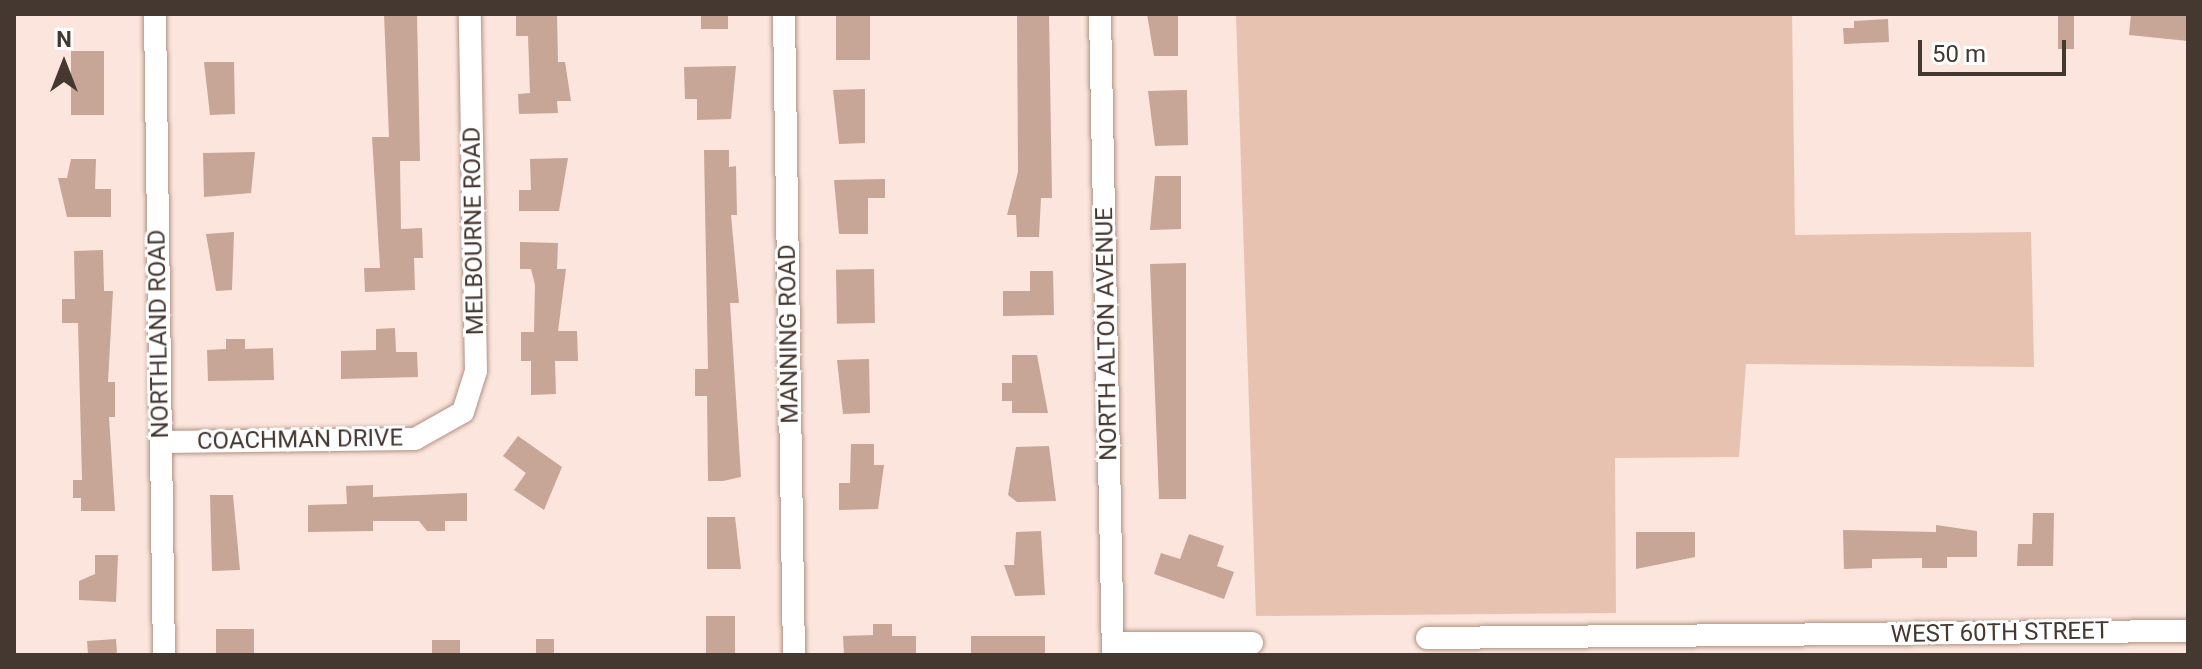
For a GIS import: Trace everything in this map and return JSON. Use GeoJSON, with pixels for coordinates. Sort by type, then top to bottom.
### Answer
{"type":"FeatureCollection","features":[{"type":"Feature","properties":{"kind":"street","name":"NORTHLAND ROAD"},"geometry":{"type":"LineString","coordinates":[[155,14],[164,655]]}},
{"type":"Feature","properties":{"kind":"street","name":"MELBOURNE ROAD"},"geometry":{"type":"LineString","coordinates":[[437,432],[463,412],[476,371],[470,14]]}},
{"type":"Feature","properties":{"kind":"street","name":"MANNING ROAD"},"geometry":{"type":"LineString","coordinates":[[784,14],[794,655]]}},
{"type":"Feature","properties":{"kind":"street","name":"NORTH ALTON AVENUE"},"geometry":{"type":"LineString","coordinates":[[1100,14],[1113,649]]}},
{"type":"Feature","properties":{"kind":"street","name":"COACHMAN DRIVE"},"geometry":{"type":"LineString","coordinates":[[161,442],[415,439],[437,432]]}},
{"type":"Feature","properties":{"kind":"street","name":"WEST 60TH STREET"},"geometry":{"type":"LineString","coordinates":[[1427,638],[2188,631]]}},
{"type":"Feature","properties":{"kind":"street"},"geometry":{"type":"LineString","coordinates":[[1113,649],[1252,643]]}},
{"type":"Feature","properties":{"kind":"shaded area"},"geometry":{"type":"Polygon","coordinates":[[[1236,14],[1792,14],[1795,235],[2031,232],[2034,367],[1746,364],[1739,457],[1615,458],[1616,613],[1256,616],[1236,14]]]}},
{"type":"Feature","properties":{"kind":"building"},"geometry":{"type":"Polygon","coordinates":[[[384,14],[417,14],[420,161],[400,161],[401,229],[422,228],[423,258],[414,258],[415,290],[365,292],[364,268],[380,268],[372,137],[389,137],[384,14]]]}},
{"type":"Feature","properties":{"kind":"building"},"geometry":{"type":"Polygon","coordinates":[[[516,14],[557,14],[558,62],[565,62],[571,101],[557,101],[558,113],[519,114],[518,94],[530,93],[528,36],[516,36],[516,14]]]}},
{"type":"Feature","properties":{"kind":"building"},"geometry":{"type":"Polygon","coordinates":[[[701,14],[728,14],[728,29],[701,29],[701,14]]]}},
{"type":"Feature","properties":{"kind":"building"},"geometry":{"type":"Polygon","coordinates":[[[836,14],[870,14],[870,60],[836,60],[836,14]]]}},
{"type":"Feature","properties":{"kind":"building"},"geometry":{"type":"Polygon","coordinates":[[[1017,14],[1049,14],[1052,198],[1041,198],[1039,237],[1017,237],[1016,215],[1007,215],[1018,172],[1017,14]]]}},
{"type":"Feature","properties":{"kind":"building"},"geometry":{"type":"Polygon","coordinates":[[[1147,14],[1178,14],[1178,56],[1154,56],[1147,14]]]}},
{"type":"Feature","properties":{"kind":"building"},"geometry":{"type":"Polygon","coordinates":[[[2058,14],[2074,14],[2074,49],[2058,49],[2058,14]]]}},
{"type":"Feature","properties":{"kind":"building"},"geometry":{"type":"Polygon","coordinates":[[[2131,14],[2188,14],[2188,41],[2129,35],[2131,14]]]}},
{"type":"Feature","properties":{"kind":"building"},"geometry":{"type":"Polygon","coordinates":[[[1888,19],[1889,42],[1844,44],[1843,28],[1854,28],[1854,21],[1888,19]]]}},
{"type":"Feature","properties":{"kind":"building"},"geometry":{"type":"Polygon","coordinates":[[[71,51],[104,51],[104,115],[71,115],[71,51]]]}},
{"type":"Feature","properties":{"kind":"building"},"geometry":{"type":"Polygon","coordinates":[[[204,62],[234,62],[235,114],[210,115],[204,62]]]}},
{"type":"Feature","properties":{"kind":"building"},"geometry":{"type":"Polygon","coordinates":[[[736,66],[731,119],[697,120],[697,99],[685,99],[684,67],[736,66]]]}},
{"type":"Feature","properties":{"kind":"building"},"geometry":{"type":"Polygon","coordinates":[[[865,89],[865,143],[839,144],[833,90],[865,89]]]}},
{"type":"Feature","properties":{"kind":"building"},"geometry":{"type":"Polygon","coordinates":[[[1187,90],[1188,145],[1155,146],[1148,91],[1187,90]]]}},
{"type":"Feature","properties":{"kind":"building"},"geometry":{"type":"Polygon","coordinates":[[[704,150],[729,150],[729,167],[736,166],[737,215],[731,215],[739,303],[730,303],[741,477],[723,481],[708,481],[707,396],[695,396],[695,369],[708,369],[704,150]]]}},
{"type":"Feature","properties":{"kind":"building"},"geometry":{"type":"Polygon","coordinates":[[[255,152],[251,193],[204,197],[203,153],[255,152]]]}},
{"type":"Feature","properties":{"kind":"building"},"geometry":{"type":"Polygon","coordinates":[[[568,158],[559,211],[519,211],[519,190],[531,190],[530,159],[568,158]]]}},
{"type":"Feature","properties":{"kind":"building"},"geometry":{"type":"Polygon","coordinates":[[[71,159],[96,159],[95,189],[111,189],[111,217],[67,217],[58,178],[67,178],[71,159]]]}},
{"type":"Feature","properties":{"kind":"building"},"geometry":{"type":"Polygon","coordinates":[[[1155,176],[1181,176],[1181,229],[1150,230],[1155,176]]]}},
{"type":"Feature","properties":{"kind":"building"},"geometry":{"type":"Polygon","coordinates":[[[885,179],[885,198],[868,198],[868,234],[839,234],[834,180],[885,179]]]}},
{"type":"Feature","properties":{"kind":"building"},"geometry":{"type":"Polygon","coordinates":[[[234,232],[232,290],[216,291],[206,234],[234,232]]]}},
{"type":"Feature","properties":{"kind":"building"},"geometry":{"type":"Polygon","coordinates":[[[520,242],[558,243],[557,269],[566,269],[558,331],[577,331],[578,361],[555,361],[556,394],[531,395],[531,361],[521,361],[521,332],[534,332],[535,285],[531,269],[520,269],[520,242]]]}},
{"type":"Feature","properties":{"kind":"building"},"geometry":{"type":"Polygon","coordinates":[[[103,250],[104,291],[113,291],[108,382],[115,382],[115,417],[109,417],[115,511],[81,511],[81,498],[73,498],[73,480],[82,480],[78,323],[62,323],[62,299],[75,299],[74,251],[103,250]]]}},
{"type":"Feature","properties":{"kind":"building"},"geometry":{"type":"Polygon","coordinates":[[[1186,263],[1186,499],[1159,499],[1150,264],[1186,263]]]}},
{"type":"Feature","properties":{"kind":"building"},"geometry":{"type":"Polygon","coordinates":[[[874,269],[875,323],[837,324],[836,270],[874,269]]]}},
{"type":"Feature","properties":{"kind":"building"},"geometry":{"type":"Polygon","coordinates":[[[1030,271],[1053,271],[1054,315],[1003,316],[1003,291],[1030,291],[1030,271]]]}},
{"type":"Feature","properties":{"kind":"building"},"geometry":{"type":"Polygon","coordinates":[[[395,328],[396,352],[417,352],[418,377],[341,379],[341,351],[376,350],[376,329],[395,328]]]}},
{"type":"Feature","properties":{"kind":"building"},"geometry":{"type":"Polygon","coordinates":[[[226,339],[245,339],[245,349],[273,348],[274,380],[208,381],[207,350],[226,349],[226,339]]]}},
{"type":"Feature","properties":{"kind":"building"},"geometry":{"type":"Polygon","coordinates":[[[1012,355],[1037,355],[1048,413],[1012,413],[1012,401],[1002,401],[1002,383],[1012,383],[1012,355]]]}},
{"type":"Feature","properties":{"kind":"building"},"geometry":{"type":"Polygon","coordinates":[[[869,359],[870,413],[843,414],[837,360],[869,359]]]}},
{"type":"Feature","properties":{"kind":"building"},"geometry":{"type":"Polygon","coordinates":[[[518,436],[562,467],[544,510],[514,490],[526,473],[503,456],[518,436]]]}},
{"type":"Feature","properties":{"kind":"building"},"geometry":{"type":"Polygon","coordinates":[[[851,444],[874,444],[874,465],[884,465],[878,509],[839,510],[839,483],[850,483],[851,444]]]}},
{"type":"Feature","properties":{"kind":"building"},"geometry":{"type":"Polygon","coordinates":[[[1049,446],[1056,501],[1017,502],[1008,495],[1016,447],[1049,446]]]}},
{"type":"Feature","properties":{"kind":"building"},"geometry":{"type":"Polygon","coordinates":[[[373,485],[373,497],[467,493],[467,521],[445,521],[445,531],[427,531],[419,521],[373,521],[373,531],[308,532],[308,505],[347,504],[346,486],[373,485]]]}},
{"type":"Feature","properties":{"kind":"building"},"geometry":{"type":"Polygon","coordinates":[[[210,495],[233,495],[240,570],[212,571],[210,495]]]}},
{"type":"Feature","properties":{"kind":"building"},"geometry":{"type":"Polygon","coordinates":[[[2033,513],[2054,513],[2053,566],[2017,566],[2018,544],[2032,544],[2033,513]]]}},
{"type":"Feature","properties":{"kind":"building"},"geometry":{"type":"Polygon","coordinates":[[[707,517],[735,517],[741,569],[707,569],[707,517]]]}},
{"type":"Feature","properties":{"kind":"building"},"geometry":{"type":"Polygon","coordinates":[[[1936,525],[1977,531],[1977,557],[1947,557],[1947,568],[1922,568],[1922,558],[1872,559],[1872,568],[1844,569],[1843,530],[1936,532],[1936,525]]]}},
{"type":"Feature","properties":{"kind":"building"},"geometry":{"type":"Polygon","coordinates":[[[1041,531],[1045,595],[1015,596],[1004,565],[1014,565],[1016,532],[1041,531]]]}},
{"type":"Feature","properties":{"kind":"building"},"geometry":{"type":"Polygon","coordinates":[[[1636,532],[1695,532],[1695,557],[1636,569],[1636,532]]]}},
{"type":"Feature","properties":{"kind":"building"},"geometry":{"type":"Polygon","coordinates":[[[1189,534],[1224,546],[1217,566],[1234,572],[1224,599],[1154,574],[1161,553],[1180,559],[1189,534]]]}},
{"type":"Feature","properties":{"kind":"building"},"geometry":{"type":"Polygon","coordinates":[[[95,555],[118,555],[116,602],[79,600],[79,581],[95,574],[95,555]]]}},
{"type":"Feature","properties":{"kind":"building"},"geometry":{"type":"Polygon","coordinates":[[[706,616],[735,616],[735,655],[706,655],[706,616]]]}},
{"type":"Feature","properties":{"kind":"building"},"geometry":{"type":"Polygon","coordinates":[[[873,624],[892,624],[892,636],[916,636],[916,655],[844,655],[843,636],[873,635],[873,624]]]}},
{"type":"Feature","properties":{"kind":"building"},"geometry":{"type":"Polygon","coordinates":[[[216,629],[254,629],[254,655],[216,655],[216,629]]]}},
{"type":"Feature","properties":{"kind":"building"},"geometry":{"type":"Polygon","coordinates":[[[971,636],[1045,636],[1045,655],[971,655],[971,636]]]}},
{"type":"Feature","properties":{"kind":"building"},"geometry":{"type":"Polygon","coordinates":[[[116,639],[117,655],[88,655],[87,641],[116,639]]]}},
{"type":"Feature","properties":{"kind":"building"},"geometry":{"type":"Polygon","coordinates":[[[536,639],[554,639],[554,655],[536,655],[536,639]]]}},
{"type":"Feature","properties":{"kind":"building"},"geometry":{"type":"Polygon","coordinates":[[[432,640],[460,640],[460,655],[432,655],[432,640]]]}}]}
